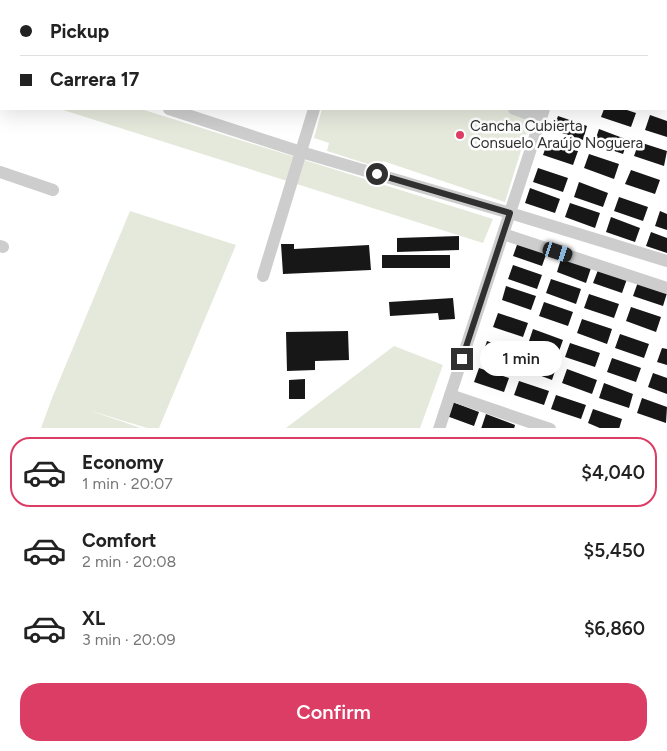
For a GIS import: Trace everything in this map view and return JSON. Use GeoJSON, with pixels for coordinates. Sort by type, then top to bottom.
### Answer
{"type":"FeatureCollection","features":[{"type":"Feature","properties":{"kind":"street"},"geometry":{"type":"LineString","coordinates":[[172,110],[301,152],[667,261]]}},
{"type":"Feature","properties":{"kind":"street"},"geometry":{"type":"LineString","coordinates":[[263,276],[314,110]]}},
{"type":"Feature","properties":{"kind":"street"},"geometry":{"type":"LineString","coordinates":[[439,428],[543,113],[521,110]]}},
{"type":"Feature","properties":{"kind":"street"},"geometry":{"type":"LineString","coordinates":[[0,172],[53,190]]}},
{"type":"Feature","properties":{"kind":"street"},"geometry":{"type":"LineString","coordinates":[[503,234],[667,288]]}},
{"type":"Feature","properties":{"kind":"street"},"geometry":{"type":"LineString","coordinates":[[450,395],[550,428]]}},
{"type":"Feature","properties":{"kind":"shaded area"},"geometry":{"type":"Polygon","coordinates":[[[63,110],[144,110],[493,219],[483,243],[63,110]]]}},
{"type":"Feature","properties":{"kind":"shaded area"},"geometry":{"type":"Polygon","coordinates":[[[322,110],[526,110],[533,112],[505,202],[383,161],[380,168],[327,151],[329,143],[314,138],[322,110]]]}},
{"type":"Feature","properties":{"kind":"shaded area"},"geometry":{"type":"Polygon","coordinates":[[[130,211],[236,245],[159,428],[147,428],[88,410],[141,428],[41,428],[52,398],[130,211]]]}},
{"type":"Feature","properties":{"kind":"shaded area"},"geometry":{"type":"Polygon","coordinates":[[[394,346],[443,365],[420,428],[286,428],[394,346]]]}},
{"type":"Feature","properties":{"kind":"building"},"geometry":{"type":"Polygon","coordinates":[[[604,110],[627,110],[636,113],[631,127],[601,117],[604,110]]]}},
{"type":"Feature","properties":{"kind":"building"},"geometry":{"type":"Polygon","coordinates":[[[650,115],[667,121],[667,137],[645,130],[650,115]]]}},
{"type":"Feature","properties":{"kind":"building"},"geometry":{"type":"Polygon","coordinates":[[[558,116],[587,126],[583,140],[553,130],[558,116]]]}},
{"type":"Feature","properties":{"kind":"building"},"geometry":{"type":"Polygon","coordinates":[[[599,129],[628,140],[623,154],[594,144],[599,129]]]}},
{"type":"Feature","properties":{"kind":"building"},"geometry":{"type":"Polygon","coordinates":[[[548,141],[578,151],[573,165],[543,155],[548,141]]]}},
{"type":"Feature","properties":{"kind":"building"},"geometry":{"type":"Polygon","coordinates":[[[639,142],[667,151],[664,166],[634,156],[639,142]]]}},
{"type":"Feature","properties":{"kind":"building"},"geometry":{"type":"Polygon","coordinates":[[[589,154],[619,164],[614,179],[584,168],[589,154]]]}},
{"type":"Feature","properties":{"kind":"building"},"geometry":{"type":"Polygon","coordinates":[[[538,168],[568,178],[563,192],[533,182],[538,168]]]}},
{"type":"Feature","properties":{"kind":"building"},"geometry":{"type":"Polygon","coordinates":[[[631,170],[660,180],[655,194],[625,184],[631,170]]]}},
{"type":"Feature","properties":{"kind":"building"},"geometry":{"type":"Polygon","coordinates":[[[579,182],[608,193],[603,207],[574,197],[579,182]]]}},
{"type":"Feature","properties":{"kind":"building"},"geometry":{"type":"Polygon","coordinates":[[[530,188],[560,199],[555,213],[525,203],[530,188]]]}},
{"type":"Feature","properties":{"kind":"building"},"geometry":{"type":"Polygon","coordinates":[[[619,197],[648,207],[643,221],[614,211],[619,197]]]}},
{"type":"Feature","properties":{"kind":"building"},"geometry":{"type":"Polygon","coordinates":[[[570,203],[600,213],[595,228],[565,217],[570,203]]]}},
{"type":"Feature","properties":{"kind":"building"},"geometry":{"type":"Polygon","coordinates":[[[660,211],[667,214],[667,230],[655,226],[660,211]]]}},
{"type":"Feature","properties":{"kind":"building"},"geometry":{"type":"Polygon","coordinates":[[[611,217],[640,228],[635,242],[606,232],[611,217]]]}},
{"type":"Feature","properties":{"kind":"building"},"geometry":{"type":"Polygon","coordinates":[[[651,232],[667,238],[667,253],[646,246],[651,232]]]}},
{"type":"Feature","properties":{"kind":"building"},"geometry":{"type":"Polygon","coordinates":[[[459,236],[459,250],[397,252],[397,238],[459,236]]]}},
{"type":"Feature","properties":{"kind":"building"},"geometry":{"type":"Polygon","coordinates":[[[518,242],[547,252],[542,266],[513,256],[518,242]]]}},
{"type":"Feature","properties":{"kind":"building"},"geometry":{"type":"Polygon","coordinates":[[[281,244],[294,244],[294,249],[369,245],[371,270],[283,274],[281,244]]]}},
{"type":"Feature","properties":{"kind":"building"},"geometry":{"type":"Polygon","coordinates":[[[382,255],[450,255],[450,268],[382,268],[382,255]]]}},
{"type":"Feature","properties":{"kind":"building"},"geometry":{"type":"Polygon","coordinates":[[[561,259],[591,268],[586,283],[557,272],[561,259]]]}},
{"type":"Feature","properties":{"kind":"building"},"geometry":{"type":"Polygon","coordinates":[[[513,265],[542,275],[537,289],[508,279],[513,265]]]}},
{"type":"Feature","properties":{"kind":"building"},"geometry":{"type":"Polygon","coordinates":[[[598,270],[627,279],[622,293],[593,283],[598,270]]]}},
{"type":"Feature","properties":{"kind":"building"},"geometry":{"type":"Polygon","coordinates":[[[551,279],[581,289],[576,304],[546,293],[551,279]]]}},
{"type":"Feature","properties":{"kind":"building"},"geometry":{"type":"Polygon","coordinates":[[[638,282],[667,293],[663,306],[633,296],[638,282]]]}},
{"type":"Feature","properties":{"kind":"building"},"geometry":{"type":"Polygon","coordinates":[[[506,286],[536,296],[531,310],[502,300],[506,286]]]}},
{"type":"Feature","properties":{"kind":"building"},"geometry":{"type":"Polygon","coordinates":[[[589,294],[619,304],[614,318],[584,308],[589,294]]]}},
{"type":"Feature","properties":{"kind":"building"},"geometry":{"type":"Polygon","coordinates":[[[453,298],[455,319],[439,320],[438,313],[390,316],[389,302],[453,298]]]}},
{"type":"Feature","properties":{"kind":"building"},"geometry":{"type":"Polygon","coordinates":[[[544,302],[573,312],[568,326],[539,316],[544,302]]]}},
{"type":"Feature","properties":{"kind":"building"},"geometry":{"type":"Polygon","coordinates":[[[631,307],[661,317],[656,332],[626,321],[631,307]]]}},
{"type":"Feature","properties":{"kind":"building"},"geometry":{"type":"Polygon","coordinates":[[[498,313],[528,323],[523,337],[493,327],[498,313]]]}},
{"type":"Feature","properties":{"kind":"building"},"geometry":{"type":"Polygon","coordinates":[[[582,319],[612,329],[607,344],[577,333],[582,319]]]}},
{"type":"Feature","properties":{"kind":"building"},"geometry":{"type":"Polygon","coordinates":[[[533,329],[563,340],[558,354],[528,344],[533,329]]]}},
{"type":"Feature","properties":{"kind":"building"},"geometry":{"type":"Polygon","coordinates":[[[348,331],[349,360],[315,361],[315,370],[287,371],[286,332],[348,331]]]}},
{"type":"Feature","properties":{"kind":"building"},"geometry":{"type":"Polygon","coordinates":[[[620,334],[649,344],[644,358],[615,348],[620,334]]]}},
{"type":"Feature","properties":{"kind":"building"},"geometry":{"type":"Polygon","coordinates":[[[487,341],[517,352],[512,366],[482,356],[487,341]]]}},
{"type":"Feature","properties":{"kind":"building"},"geometry":{"type":"Polygon","coordinates":[[[570,343],[600,353],[595,367],[565,357],[570,343]]]}},
{"type":"Feature","properties":{"kind":"building"},"geometry":{"type":"Polygon","coordinates":[[[662,348],[667,349],[667,365],[657,362],[662,348]]]}},
{"type":"Feature","properties":{"kind":"building"},"geometry":{"type":"Polygon","coordinates":[[[528,355],[557,365],[552,380],[523,369],[528,355]]]}},
{"type":"Feature","properties":{"kind":"building"},"geometry":{"type":"Polygon","coordinates":[[[612,358],[641,368],[636,382],[607,372],[612,358]]]}},
{"type":"Feature","properties":{"kind":"building"},"geometry":{"type":"Polygon","coordinates":[[[479,368],[509,378],[504,392],[474,382],[479,368]]]}},
{"type":"Feature","properties":{"kind":"building"},"geometry":{"type":"Polygon","coordinates":[[[567,369],[597,380],[592,394],[562,383],[567,369]]]}},
{"type":"Feature","properties":{"kind":"building"},"geometry":{"type":"Polygon","coordinates":[[[653,373],[667,378],[667,394],[648,387],[653,373]]]}},
{"type":"Feature","properties":{"kind":"building"},"geometry":{"type":"Polygon","coordinates":[[[305,379],[305,399],[289,399],[289,380],[305,379]]]}},
{"type":"Feature","properties":{"kind":"building"},"geometry":{"type":"Polygon","coordinates":[[[519,381],[549,391],[544,405],[514,395],[519,381]]]}},
{"type":"Feature","properties":{"kind":"building"},"geometry":{"type":"Polygon","coordinates":[[[604,383],[633,394],[629,408],[599,398],[604,383]]]}},
{"type":"Feature","properties":{"kind":"building"},"geometry":{"type":"Polygon","coordinates":[[[556,395],[586,405],[581,419],[551,409],[556,395]]]}},
{"type":"Feature","properties":{"kind":"building"},"geometry":{"type":"Polygon","coordinates":[[[642,398],[667,407],[666,423],[637,413],[642,398]]]}},
{"type":"Feature","properties":{"kind":"building"},"geometry":{"type":"Polygon","coordinates":[[[450,401],[479,412],[474,426],[444,415],[450,401]]]}},
{"type":"Feature","properties":{"kind":"building"},"geometry":{"type":"Polygon","coordinates":[[[593,409],[622,419],[619,428],[600,428],[588,423],[593,409]]]}},
{"type":"Feature","properties":{"kind":"building"},"geometry":{"type":"Polygon","coordinates":[[[486,414],[515,425],[514,428],[481,428],[486,414]]]}},
{"type":"Feature","properties":{"kind":"place","name":"Cancha Cubierta Consuelo Araújo Noguera"},"geometry":{"type":"Point","coordinates":[460,135]}},
{"type":"Feature","properties":{"kind":"route"},"geometry":{"type":"LineString","coordinates":[[377,174],[510,213],[462,359]]}}]}
